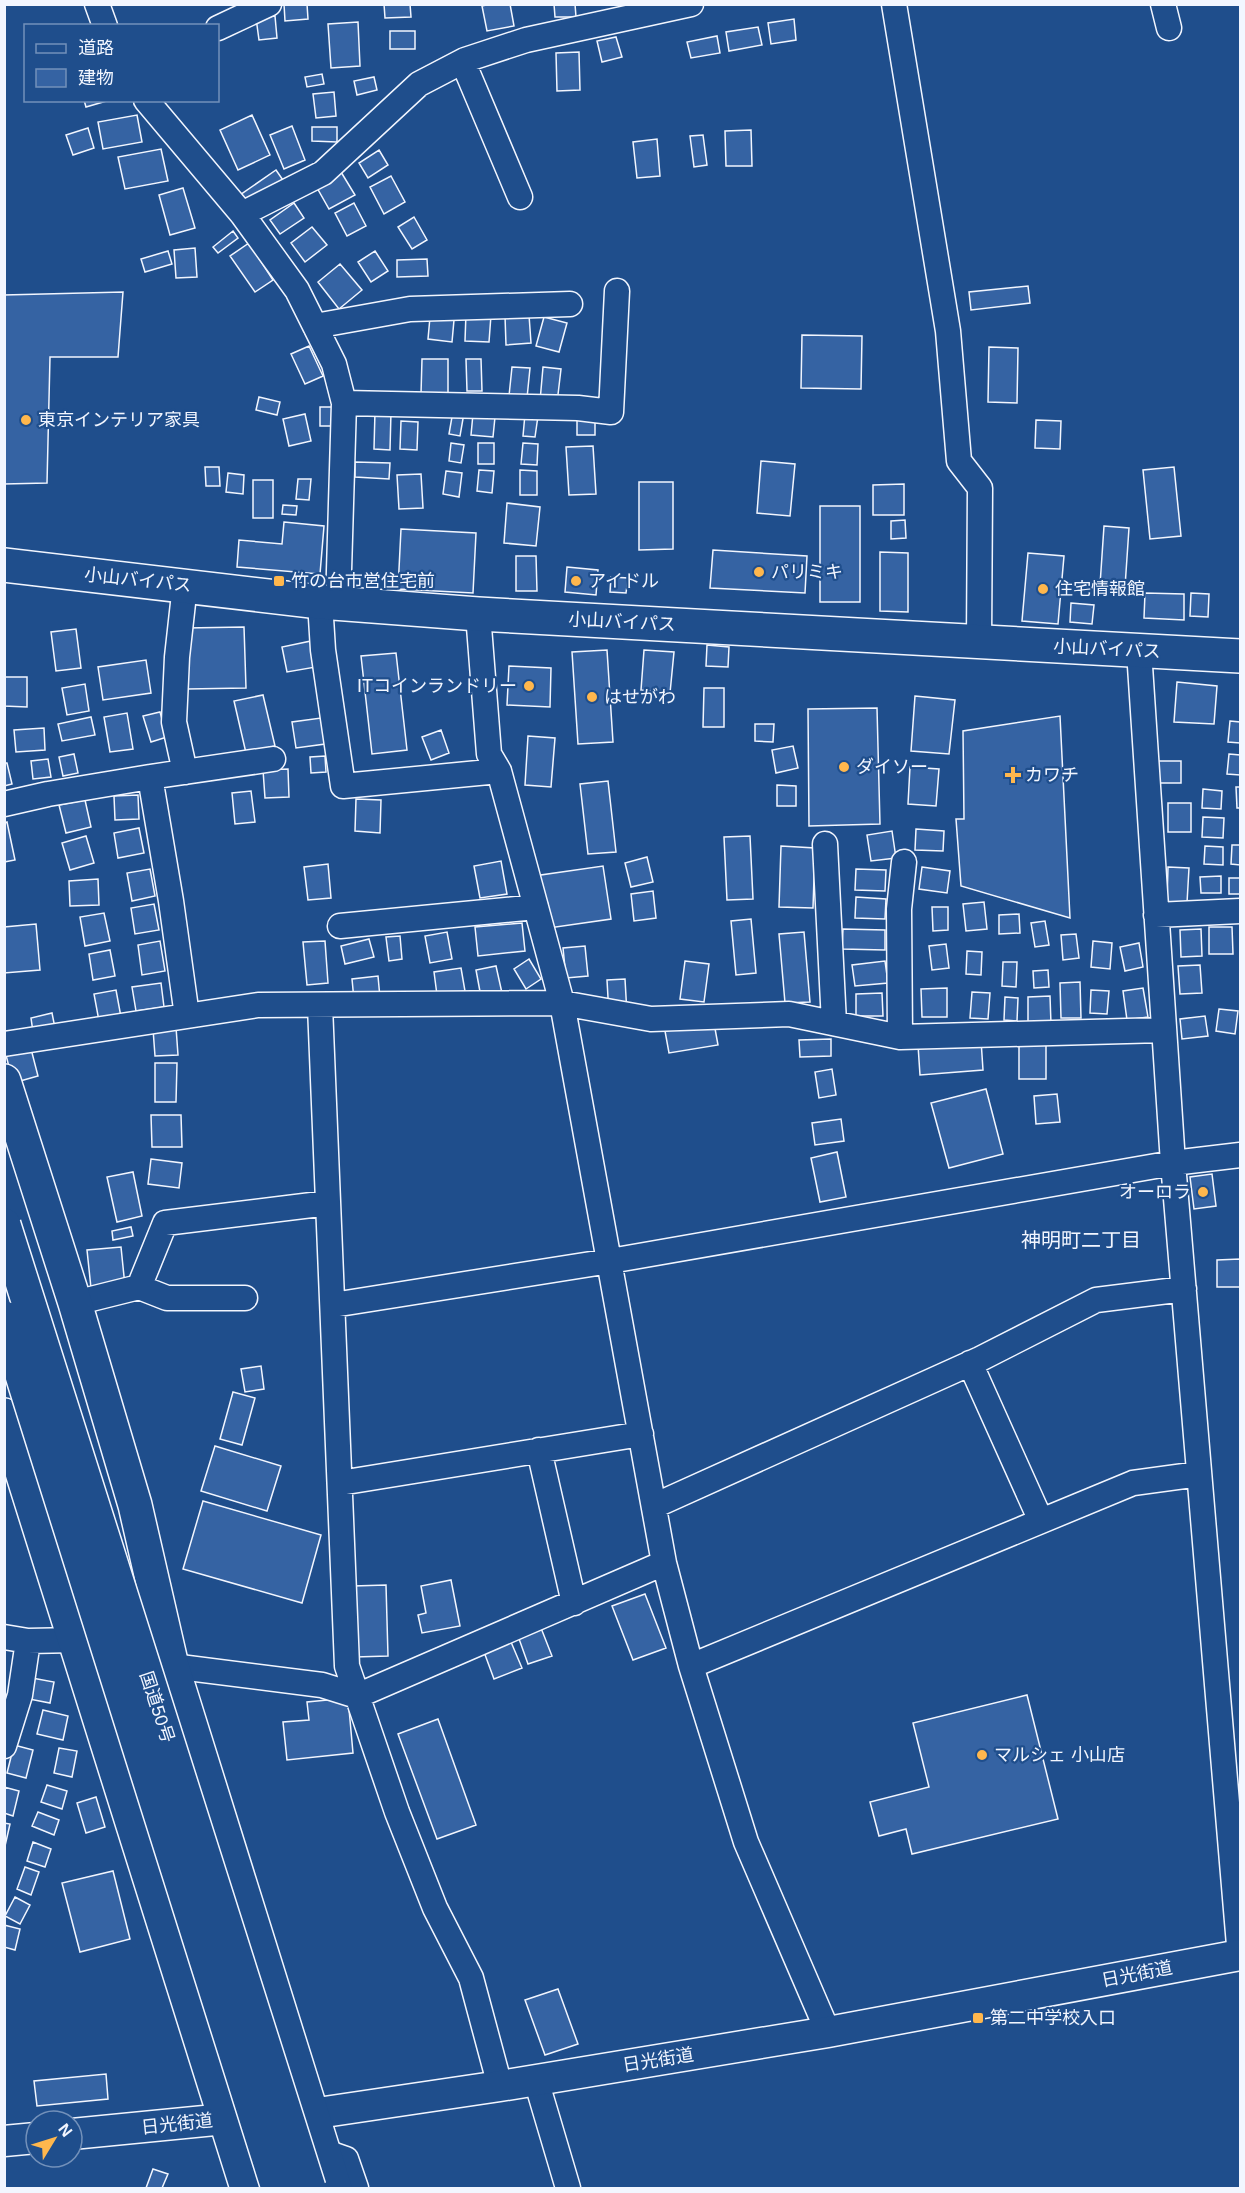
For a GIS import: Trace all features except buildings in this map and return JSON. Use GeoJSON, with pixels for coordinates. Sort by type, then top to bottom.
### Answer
{"type":"FeatureCollection","features":[{"type":"Feature","properties":{"kind":"highway","name":"小山バイパス"},"geometry":{"type":"LineString","coordinates":[[4,565],[329,603],[478,614],[1240,656]]}},
{"type":"Feature","properties":{"kind":"highway"},"geometry":{"type":"LineString","coordinates":[[4,1081],[75,1304],[135,1505],[172,1666],[334,2188]]}},
{"type":"Feature","properties":{"kind":"highway","name":"国道50号"},"geometry":{"type":"LineString","coordinates":[[4,1225],[309,2188]]}},
{"type":"Feature","properties":{"kind":"highway","name":"国道50号"},"geometry":{"type":"LineString","coordinates":[[4,1318],[279,2188]]}},
{"type":"Feature","properties":{"kind":"highway"},"geometry":{"type":"LineString","coordinates":[[6,1424],[76,1640],[225,2119],[239,2182]]}},
{"type":"Feature","properties":{"kind":"main road","name":"日光街道"},"geometry":{"type":"LineString","coordinates":[[84,2133],[225,2119],[311,2114],[500,2086],[828,2032],[1240,1955]]}},
{"type":"Feature","properties":{"kind":"main road"},"geometry":{"type":"LineString","coordinates":[[4,2141],[24,2139]]}},
{"type":"Feature","properties":{"kind":"street"},"geometry":{"type":"LineString","coordinates":[[97,4],[104,24]]}},
{"type":"Feature","properties":{"kind":"street"},"geometry":{"type":"LineString","coordinates":[[219,28],[269,4]]}},
{"type":"Feature","properties":{"kind":"street"},"geometry":{"type":"LineString","coordinates":[[242,214],[323,173],[419,84],[463,62],[526,40],[691,4]]}},
{"type":"Feature","properties":{"kind":"street"},"geometry":{"type":"LineString","coordinates":[[894,4],[948,331],[959,461],[980,488],[979,642]]}},
{"type":"Feature","properties":{"kind":"street"},"geometry":{"type":"LineString","coordinates":[[1163,4],[1169,28]]}},
{"type":"Feature","properties":{"kind":"street"},"geometry":{"type":"LineString","coordinates":[[463,62],[520,197]]}},
{"type":"Feature","properties":{"kind":"street"},"geometry":{"type":"LineString","coordinates":[[148,102],[242,214],[297,290],[334,364],[344,403],[329,603],[323,650],[343,786],[499,771]]}},
{"type":"Feature","properties":{"kind":"street"},"geometry":{"type":"LineString","coordinates":[[344,403],[578,408],[611,412],[617,291]]}},
{"type":"Feature","properties":{"kind":"street"},"geometry":{"type":"LineString","coordinates":[[315,326],[410,309],[570,304]]}},
{"type":"Feature","properties":{"kind":"street"},"geometry":{"type":"LineString","coordinates":[[185,585],[177,657],[174,722],[185,772]]}},
{"type":"Feature","properties":{"kind":"street"},"geometry":{"type":"LineString","coordinates":[[478,614],[489,754],[499,771],[562,1003],[664,1563],[691,1666],[746,1842],[828,2032]]}},
{"type":"Feature","properties":{"kind":"street"},"geometry":{"type":"LineString","coordinates":[[1139,651],[1173,1163],[1200,1474],[1232,1756],[1240,1955]]}},
{"type":"Feature","properties":{"kind":"street"},"geometry":{"type":"LineString","coordinates":[[4,804],[48,794],[273,759]]}},
{"type":"Feature","properties":{"kind":"street"},"geometry":{"type":"LineString","coordinates":[[150,777],[187,1016]]}},
{"type":"Feature","properties":{"kind":"street"},"geometry":{"type":"LineString","coordinates":[[825,844],[834,1023]]}},
{"type":"Feature","properties":{"kind":"street"},"geometry":{"type":"LineString","coordinates":[[900,1037],[899,909],[904,862]]}},
{"type":"Feature","properties":{"kind":"street"},"geometry":{"type":"LineString","coordinates":[[340,926],[536,907]]}},
{"type":"Feature","properties":{"kind":"street"},"geometry":{"type":"LineString","coordinates":[[1156,915],[1240,911]]}},
{"type":"Feature","properties":{"kind":"street"},"geometry":{"type":"LineString","coordinates":[[4,1044],[258,1005],[562,1003],[651,1019],[789,1014],[900,1037],[1163,1030]]}},
{"type":"Feature","properties":{"kind":"street"},"geometry":{"type":"LineString","coordinates":[[320,1006],[347,1666],[397,1812],[435,1908],[471,1978],[500,2086]]}},
{"type":"Feature","properties":{"kind":"street"},"geometry":{"type":"LineString","coordinates":[[333,1305],[610,1261],[1173,1163],[1240,1155]]}},
{"type":"Feature","properties":{"kind":"street"},"geometry":{"type":"LineString","coordinates":[[139,1287],[165,1223],[328,1203]]}},
{"type":"Feature","properties":{"kind":"street"},"geometry":{"type":"LineString","coordinates":[[75,1304],[139,1287],[167,1298],[245,1298]]}},
{"type":"Feature","properties":{"kind":"street"},"geometry":{"type":"LineString","coordinates":[[654,1506],[970,1364],[1096,1300],[1184,1289]]}},
{"type":"Feature","properties":{"kind":"street"},"geometry":{"type":"LineString","coordinates":[[970,1364],[1041,1521]]}},
{"type":"Feature","properties":{"kind":"street"},"geometry":{"type":"LineString","coordinates":[[340,1483],[641,1434]]}},
{"type":"Feature","properties":{"kind":"street"},"geometry":{"type":"LineString","coordinates":[[539,1450],[574,1603]]}},
{"type":"Feature","properties":{"kind":"street"},"geometry":{"type":"LineString","coordinates":[[691,1666],[1133,1483],[1200,1474]]}},
{"type":"Feature","properties":{"kind":"street"},"geometry":{"type":"LineString","coordinates":[[172,1666],[322,1685],[357,1696],[664,1563]]}},
{"type":"Feature","properties":{"kind":"street"},"geometry":{"type":"LineString","coordinates":[[4,1637],[28,1641],[76,1640]]}},
{"type":"Feature","properties":{"kind":"street"},"geometry":{"type":"LineString","coordinates":[[4,1746],[20,1695],[28,1641]]}},
{"type":"Feature","properties":{"kind":"street"},"geometry":{"type":"LineString","coordinates":[[536,2080],[568,2188]]}},
{"type":"Feature","properties":{"kind":"street"},"geometry":{"type":"LineString","coordinates":[[323,2151],[346,2159],[356,2188]]}},
{"type":"Feature","properties":{"kind":"place","name":"東京インテリア家具"},"geometry":{"type":"Point","coordinates":[26,420]}},
{"type":"Feature","properties":{"kind":"place","name":"パリミキ"},"geometry":{"type":"Point","coordinates":[759,572]}},
{"type":"Feature","properties":{"kind":"place","name":"竹の台市営住宅前"},"geometry":{"type":"Point","coordinates":[279,581]}},
{"type":"Feature","properties":{"kind":"place","name":"アイドル"},"geometry":{"type":"Point","coordinates":[576,581]}},
{"type":"Feature","properties":{"kind":"place","name":"住宅情報館"},"geometry":{"type":"Point","coordinates":[1043,589]}},
{"type":"Feature","properties":{"kind":"place","name":"ITコインランドリー"},"geometry":{"type":"Point","coordinates":[529,686]}},
{"type":"Feature","properties":{"kind":"place","name":"はせがわ"},"geometry":{"type":"Point","coordinates":[592,697]}},
{"type":"Feature","properties":{"kind":"place","name":"ダイソー"},"geometry":{"type":"Point","coordinates":[844,767]}},
{"type":"Feature","properties":{"kind":"place","name":"カワチ"},"geometry":{"type":"Point","coordinates":[1013,775]}},
{"type":"Feature","properties":{"kind":"place","name":"オーロラ"},"geometry":{"type":"Point","coordinates":[1203,1192]}},
{"type":"Feature","properties":{"kind":"place","name":"マルシェ 小山店"},"geometry":{"type":"Point","coordinates":[982,1755]}},
{"type":"Feature","properties":{"kind":"place","name":"第二中学校入口"},"geometry":{"type":"Point","coordinates":[978,2018]}},
{"type":"Feature","properties":{"kind":"district","name":"神明町二丁目"},"geometry":{"type":"Point","coordinates":[1081,1240]}}]}
